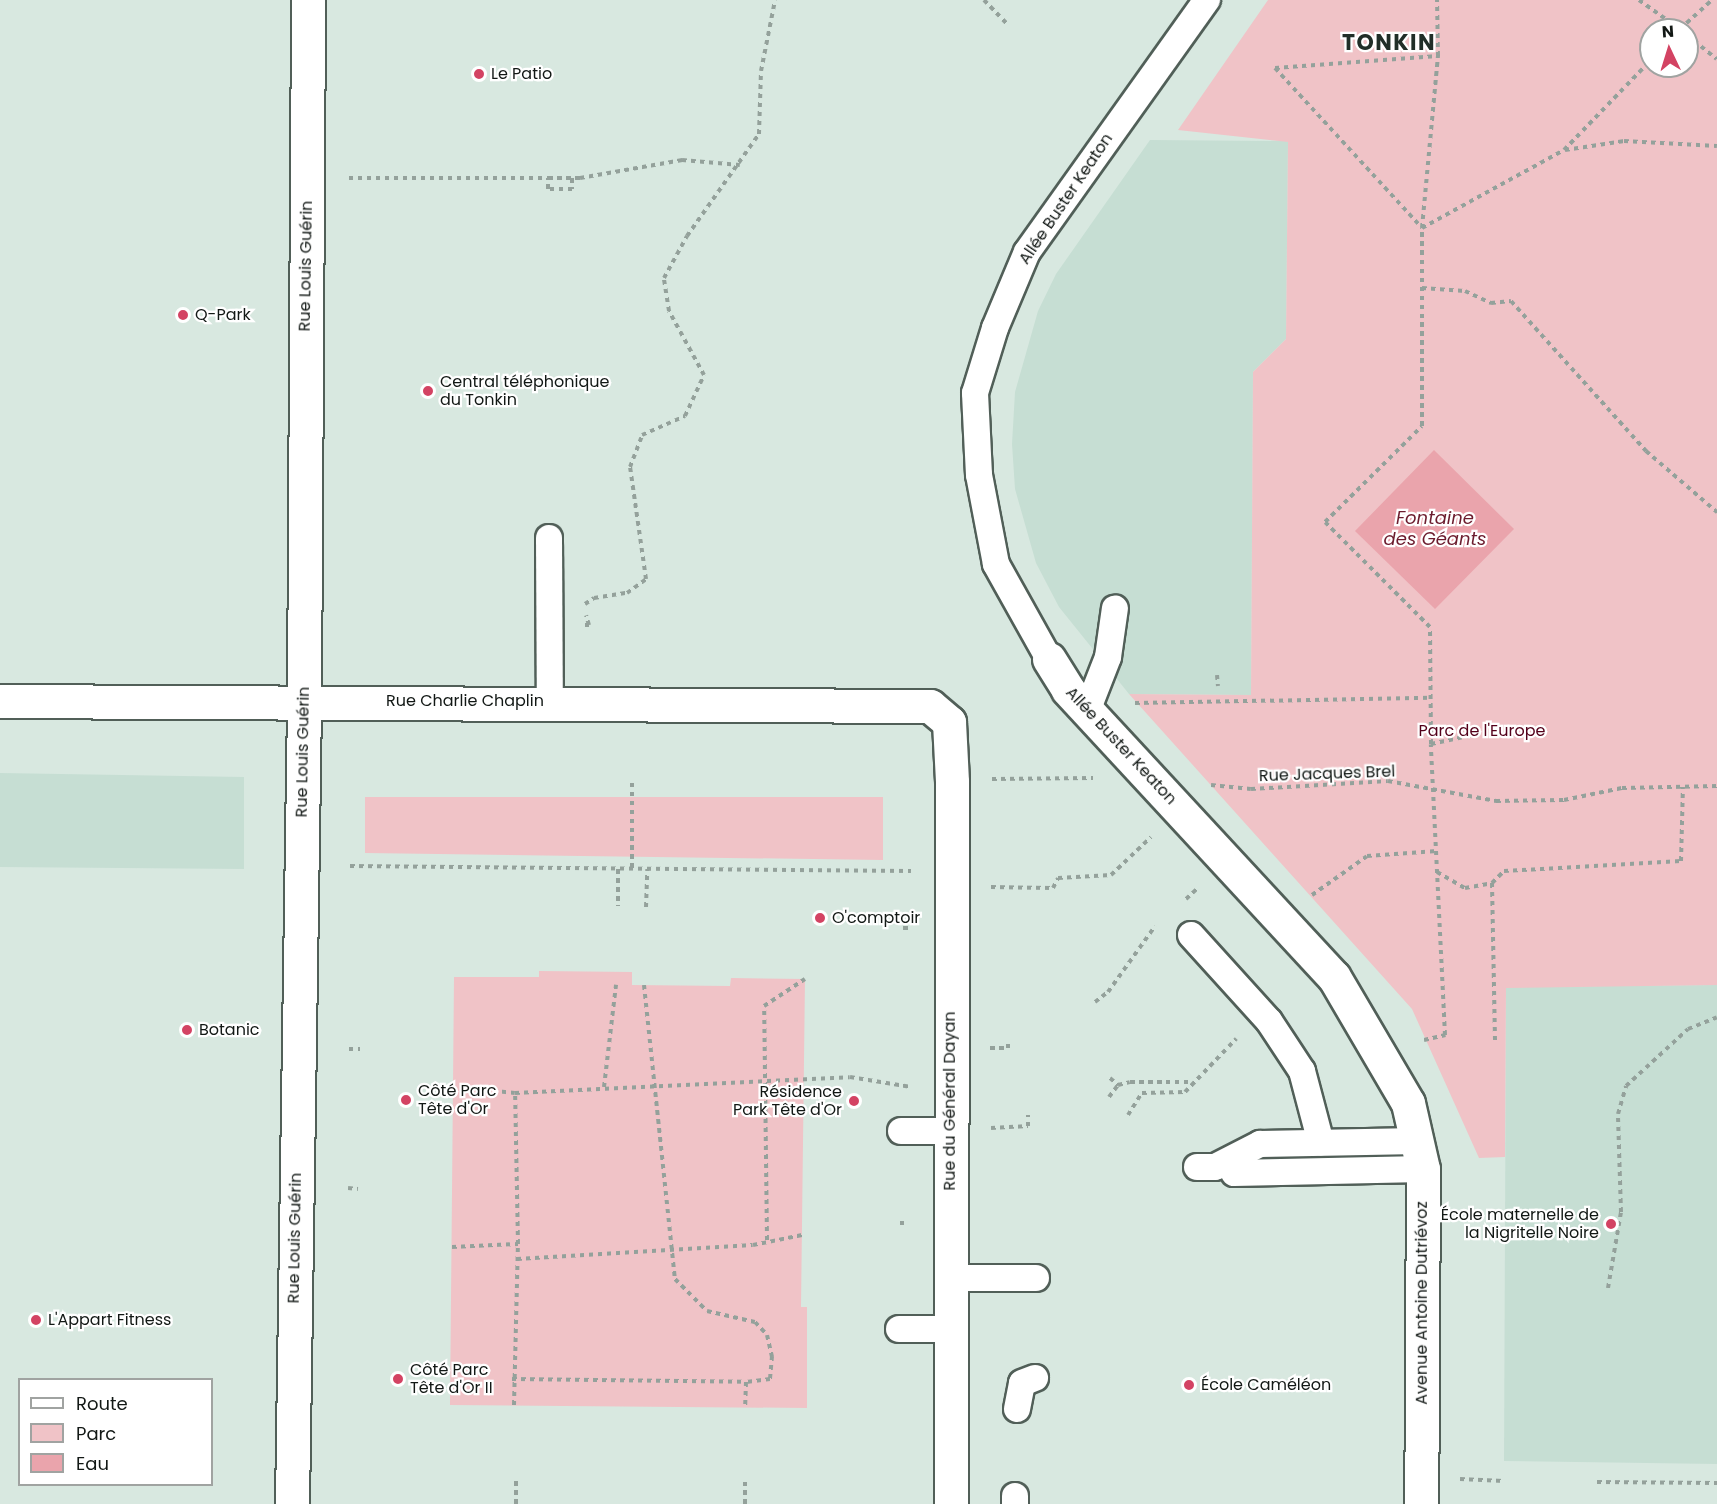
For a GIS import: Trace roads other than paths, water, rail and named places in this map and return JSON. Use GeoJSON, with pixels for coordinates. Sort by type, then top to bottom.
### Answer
{"type":"FeatureCollection","features":[{"type":"Feature","properties":{"kind":"street","name":"Rue Louis Guérin"},"geometry":{"type":"LineString","coordinates":[[292,1504],[304,700],[308,0]]}},
{"type":"Feature","properties":{"kind":"street","name":"Allée Buster Keaton"},"geometry":{"type":"LineString","coordinates":[[1049,659],[1068,690],[1334,978],[1408,1103]]}},
{"type":"Feature","properties":{"kind":"street","name":"Rue Charlie Chaplin"},"geometry":{"type":"LineString","coordinates":[[0,701],[304,700],[930,706]]}},
{"type":"Feature","properties":{"kind":"street","name":"Rue du Général Dayan"},"geometry":{"type":"LineString","coordinates":[[930,706],[949,722],[951,1504]]}},
{"type":"Feature","properties":{"kind":"street","name":"Avenue Antoine Dutriévoz"},"geometry":{"type":"LineString","coordinates":[[1408,1103],[1420,1155],[1421,1504]]}},
{"type":"Feature","properties":{"kind":"lane","name":"Allée Buster Keaton"},"geometry":{"type":"LineString","coordinates":[[1049,659],[996,564],[979,475],[975,393],[995,328],[1027,252],[1207,0]]}},
{"type":"Feature","properties":{"kind":"lane"},"geometry":{"type":"LineString","coordinates":[[549,538],[550,702]]}},
{"type":"Feature","properties":{"kind":"lane"},"geometry":{"type":"LineString","coordinates":[[1087,711],[1108,657],[1115,608]]}},
{"type":"Feature","properties":{"kind":"lane"},"geometry":{"type":"LineString","coordinates":[[1191,935],[1269,1021],[1302,1071],[1321,1143]]}},
{"type":"Feature","properties":{"kind":"lane"},"geometry":{"type":"LineString","coordinates":[[901,1131],[949,1131]]}},
{"type":"Feature","properties":{"kind":"lane"},"geometry":{"type":"LineString","coordinates":[[1197,1167],[1215,1167],[1260,1144],[1321,1143],[1420,1155]]}},
{"type":"Feature","properties":{"kind":"lane"},"geometry":{"type":"LineString","coordinates":[[1234,1173],[1420,1155]]}},
{"type":"Feature","properties":{"kind":"lane"},"geometry":{"type":"LineString","coordinates":[[950,1278],[1036,1278]]}},
{"type":"Feature","properties":{"kind":"lane"},"geometry":{"type":"LineString","coordinates":[[899,1329],[950,1329]]}},
{"type":"Feature","properties":{"kind":"lane"},"geometry":{"type":"LineString","coordinates":[[1017,1409],[1023,1383],[1035,1378]]}},
{"type":"Feature","properties":{"kind":"water","name":"Fontaine des Géants"},"geometry":{"type":"Polygon","coordinates":[[[1434,450],[1514,529],[1435,609],[1355,531],[1434,450]]]}},
{"type":"Feature","properties":{"kind":"place","name":"Le Patio"},"geometry":{"type":"Point","coordinates":[479,74]}},
{"type":"Feature","properties":{"kind":"place","name":"Q-Park"},"geometry":{"type":"Point","coordinates":[183,315]}},
{"type":"Feature","properties":{"kind":"place","name":"Central téléphonique du Tonkin"},"geometry":{"type":"Point","coordinates":[428,391]}},
{"type":"Feature","properties":{"kind":"place","name":"O'comptoir"},"geometry":{"type":"Point","coordinates":[820,918]}},
{"type":"Feature","properties":{"kind":"place","name":"Botanic"},"geometry":{"type":"Point","coordinates":[187,1030]}},
{"type":"Feature","properties":{"kind":"place","name":"Côté Parc Tête d'Or"},"geometry":{"type":"Point","coordinates":[406,1100]}},
{"type":"Feature","properties":{"kind":"place","name":"Résidence Park Tête d'Or"},"geometry":{"type":"Point","coordinates":[854,1101]}},
{"type":"Feature","properties":{"kind":"place","name":"École maternelle de la Nigritelle Noire"},"geometry":{"type":"Point","coordinates":[1611,1224]}},
{"type":"Feature","properties":{"kind":"place","name":"L'Appart Fitness"},"geometry":{"type":"Point","coordinates":[36,1320]}},
{"type":"Feature","properties":{"kind":"place","name":"Côté Parc Tête d'Or II"},"geometry":{"type":"Point","coordinates":[398,1379]}},
{"type":"Feature","properties":{"kind":"place","name":"École Caméléon"},"geometry":{"type":"Point","coordinates":[1189,1385]}},
{"type":"Feature","properties":{"kind":"district","name":"TONKIN"},"geometry":{"type":"Point","coordinates":[1389,43]}},
{"type":"Feature","properties":{"kind":"park label","name":"Parc de l'Europe"},"geometry":{"type":"Point","coordinates":[1482,731]}}]}
